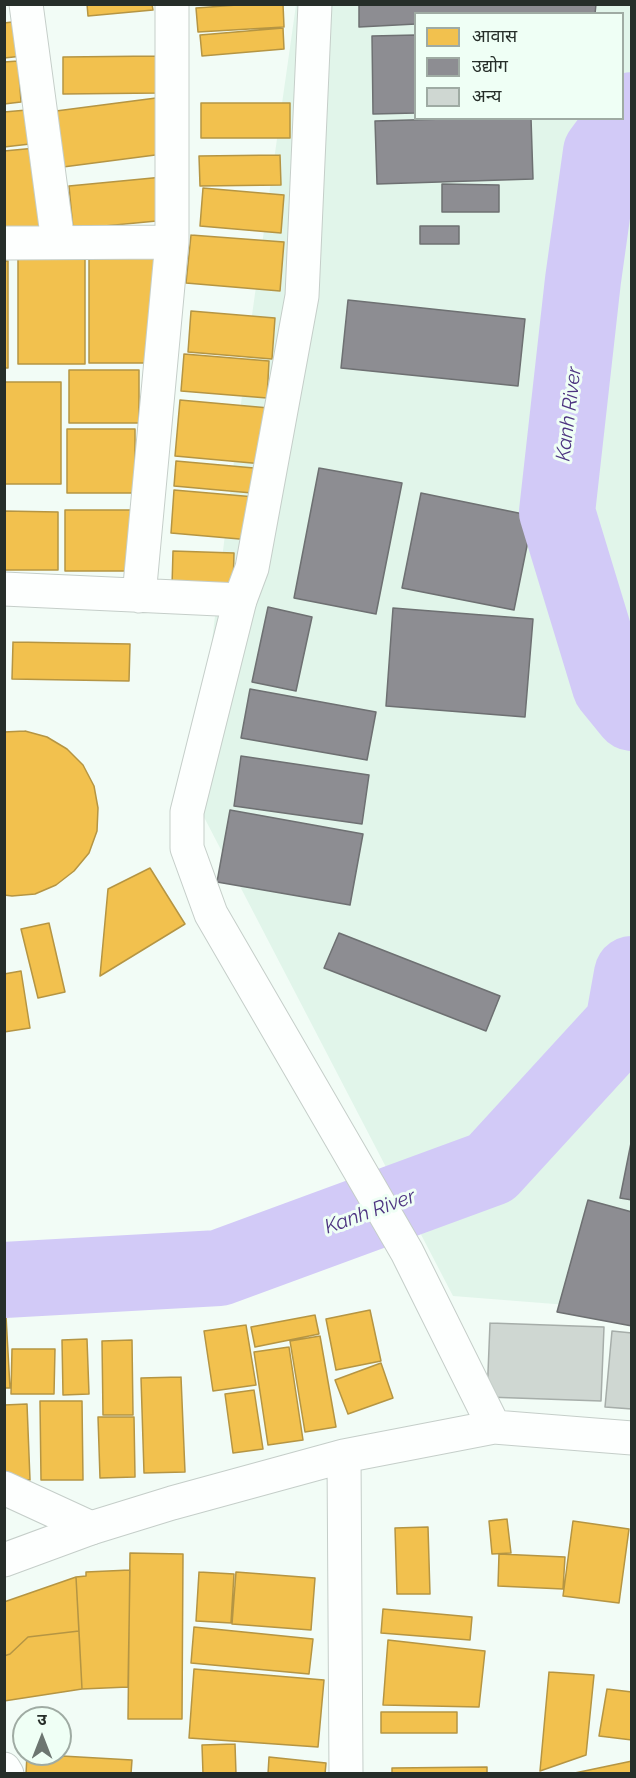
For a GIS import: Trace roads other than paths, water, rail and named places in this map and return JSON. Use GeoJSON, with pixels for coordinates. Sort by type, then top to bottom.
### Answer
{"type":"FeatureCollection","features":[{"type":"Feature","properties":{"kind":"street"},"geometry":{"type":"LineString","coordinates":[[26,4],[58,242]]}},
{"type":"Feature","properties":{"kind":"street"},"geometry":{"type":"LineString","coordinates":[[139,596],[172,242],[172,4]]}},
{"type":"Feature","properties":{"kind":"street"},"geometry":{"type":"LineString","coordinates":[[315,4],[302,296],[252,568],[240,600],[187,812],[187,848],[211,914],[407,1252],[494,1427]]}},
{"type":"Feature","properties":{"kind":"street"},"geometry":{"type":"LineString","coordinates":[[4,243],[172,242]]}},
{"type":"Feature","properties":{"kind":"street"},"geometry":{"type":"LineString","coordinates":[[4,589],[240,600]]}},
{"type":"Feature","properties":{"kind":"street"},"geometry":{"type":"LineString","coordinates":[[4,1560],[91,1528],[172,1503],[344,1456],[494,1427],[632,1438]]}},
{"type":"Feature","properties":{"kind":"street"},"geometry":{"type":"LineString","coordinates":[[344,1456],[346,1773]]}},
{"type":"Feature","properties":{"kind":"street"},"geometry":{"type":"LineString","coordinates":[[4,1488],[91,1528]]}},
{"type":"Feature","properties":{"kind":"street"},"geometry":{"type":"LineString","coordinates":[[4,1769],[7,1773]]}},
{"type":"Feature","properties":{"kind":"waterway","name":"Kanh River"},"geometry":{"type":"LineString","coordinates":[[632,110],[601,152],[583,280],[557,512],[610,686],[632,713]]}},
{"type":"Feature","properties":{"kind":"waterway","name":"Kanh River"},"geometry":{"type":"LineString","coordinates":[[4,1280],[219,1268],[491,1168],[623,1024],[632,974]]}}]}
